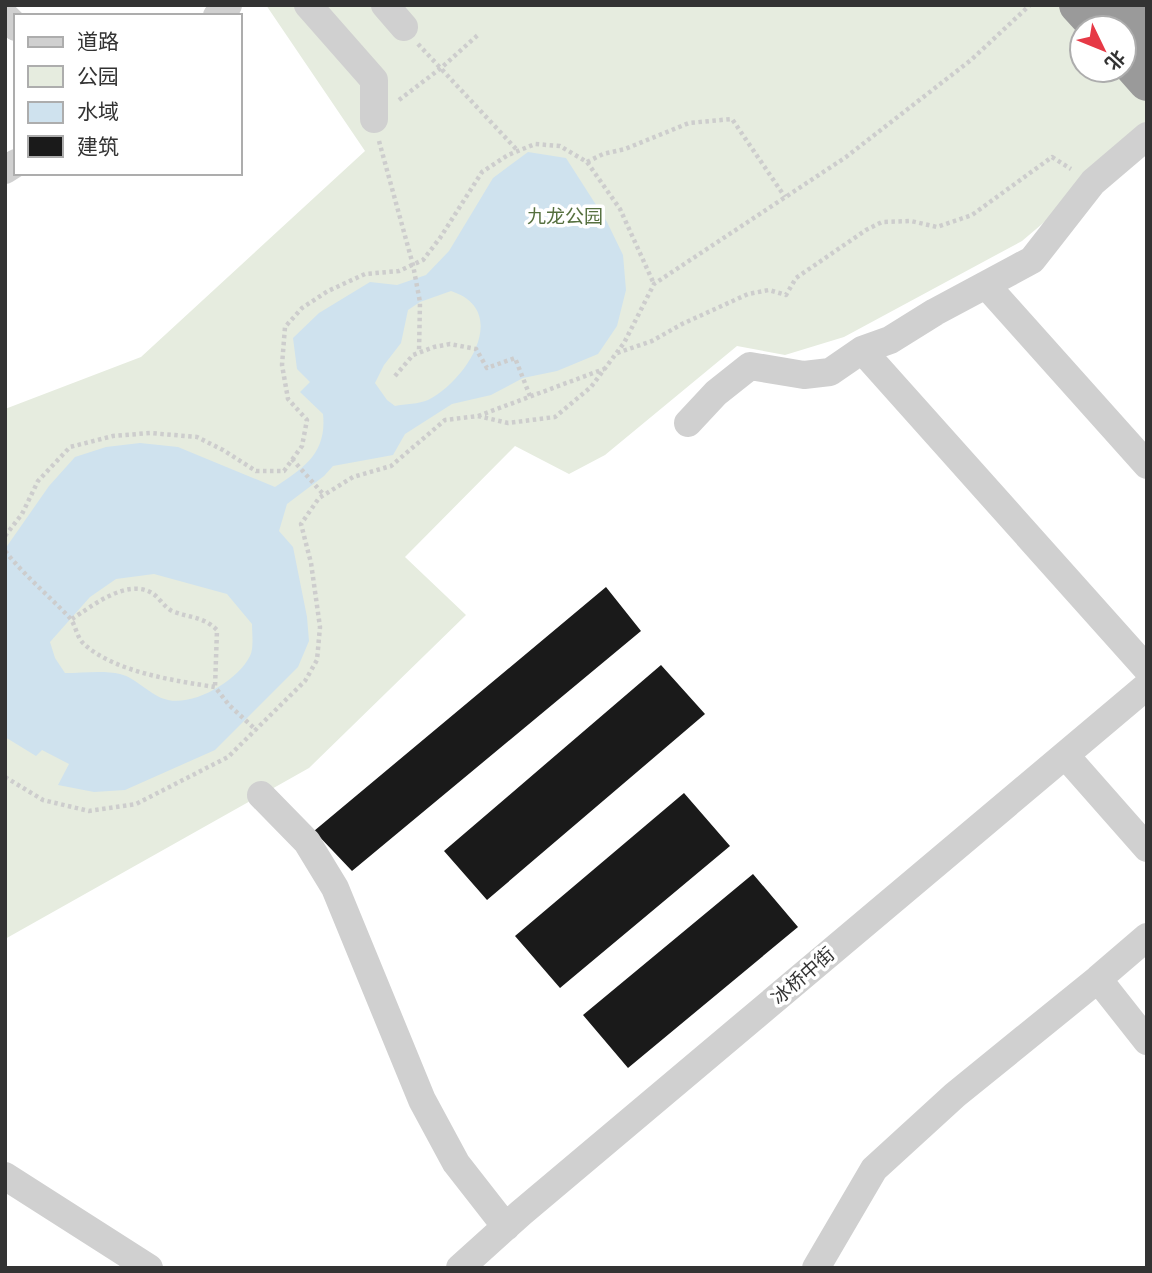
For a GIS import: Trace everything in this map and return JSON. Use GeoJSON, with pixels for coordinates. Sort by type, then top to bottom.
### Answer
{"type":"FeatureCollection","features":[{"type":"Feature","properties":{"kind":"highway"},"geometry":{"type":"LineString","coordinates":[[1120,5],[1147,35]]}},
{"type":"Feature","properties":{"kind":"street"},"geometry":{"type":"LineString","coordinates":[[308,5],[374,80],[373,119]]}},
{"type":"Feature","properties":{"kind":"street"},"geometry":{"type":"LineString","coordinates":[[385,5],[404,27]]}},
{"type":"Feature","properties":{"kind":"street"},"geometry":{"type":"LineString","coordinates":[[688,423],[716,393],[750,366],[804,375],[830,372],[862,350],[890,340],[935,312],[1032,260],[1093,182],[1147,136]]}},
{"type":"Feature","properties":{"kind":"street"},"geometry":{"type":"LineString","coordinates":[[986,285],[1147,465]]}},
{"type":"Feature","properties":{"kind":"street"},"geometry":{"type":"LineString","coordinates":[[862,350],[1147,682]]}},
{"type":"Feature","properties":{"kind":"street","name":"冰桥中街"},"geometry":{"type":"LineString","coordinates":[[460,1268],[1065,755],[1147,682]]}},
{"type":"Feature","properties":{"kind":"street"},"geometry":{"type":"LineString","coordinates":[[1065,755],[1147,848]]}},
{"type":"Feature","properties":{"kind":"street"},"geometry":{"type":"LineString","coordinates":[[261,795],[307,842],[335,888],[422,1100],[456,1164],[506,1227]]}},
{"type":"Feature","properties":{"kind":"street"},"geometry":{"type":"LineString","coordinates":[[816,1268],[874,1169],[955,1094],[1147,937]]}},
{"type":"Feature","properties":{"kind":"street"},"geometry":{"type":"LineString","coordinates":[[1098,979],[1147,1041]]}},
{"type":"Feature","properties":{"kind":"street"},"geometry":{"type":"LineString","coordinates":[[5,1176],[149,1268]]}},
{"type":"Feature","properties":{"kind":"path"},"geometry":{"type":"LineString","coordinates":[[478,415],[508,423],[555,417],[590,387],[624,344],[653,284],[846,157],[971,60],[1030,5]]}},
{"type":"Feature","properties":{"kind":"path"},"geometry":{"type":"LineString","coordinates":[[404,27],[518,151]]}},
{"type":"Feature","properties":{"kind":"path"},"geometry":{"type":"LineString","coordinates":[[419,352],[420,302],[413,265],[373,119],[441,68],[479,34]]}},
{"type":"Feature","properties":{"kind":"path"},"geometry":{"type":"LineString","coordinates":[[587,162],[689,123],[732,119],[785,197]]}},
{"type":"Feature","properties":{"kind":"path"},"geometry":{"type":"LineString","coordinates":[[5,536],[22,514],[38,481],[70,447],[113,436],[150,433],[197,437],[256,471],[284,471],[302,446],[307,420],[288,399],[282,365],[285,327],[302,309],[328,291],[365,274],[399,271],[423,260],[482,172],[535,144],[561,146],[587,162],[620,209],[653,284]]}},
{"type":"Feature","properties":{"kind":"path"},"geometry":{"type":"LineString","coordinates":[[616,354],[652,341],[693,318],[748,294],[769,290],[786,295],[796,278],[882,222],[911,221],[937,227],[972,215],[1052,157],[1093,182]]}},
{"type":"Feature","properties":{"kind":"path"},"geometry":{"type":"LineString","coordinates":[[395,376],[413,355],[450,344],[476,349],[486,368],[515,358],[530,396]]}},
{"type":"Feature","properties":{"kind":"path"},"geometry":{"type":"LineString","coordinates":[[5,777],[43,800],[89,811],[136,804],[228,757],[305,681],[317,660],[320,627],[311,563],[301,524],[319,498],[353,477],[391,466],[445,420],[478,415],[605,368]]}},
{"type":"Feature","properties":{"kind":"path"},"geometry":{"type":"LineString","coordinates":[[292,459],[324,495]]}},
{"type":"Feature","properties":{"kind":"path"},"geometry":{"type":"LineString","coordinates":[[5,551],[32,583],[72,619],[81,642],[113,662],[151,677],[161,676],[215,687]]}},
{"type":"Feature","properties":{"kind":"path"},"geometry":{"type":"LineString","coordinates":[[72,619],[127,589],[150,592],[171,611],[208,621],[217,630],[215,687],[229,705],[256,730]]}},
{"type":"Feature","properties":{"kind":"green space","name":"九龙公园"},"geometry":{"type":"Polygon","coordinates":[[[266,5],[1078,5],[1080,14],[1068,14],[1068,84],[1138,84],[1138,77],[1147,82],[1147,135],[1022,241],[844,337],[785,355],[737,346],[605,455],[569,474],[515,446],[405,557],[466,615],[309,768],[5,939],[5,409],[141,357],[365,151],[266,5]]]}},
{"type":"Feature","properties":{"kind":"water"},"geometry":{"type":"Polygon","coordinates":[[[528,152],[566,158],[607,222],[623,255],[626,290],[617,326],[598,354],[557,371],[523,378],[491,395],[452,404],[405,434],[393,455],[333,466],[287,504],[279,531],[293,547],[307,617],[309,641],[298,667],[215,750],[125,790],[94,792],[58,785],[69,764],[42,750],[36,756],[5,737],[5,549],[49,486],[75,457],[106,447],[140,443],[178,447],[275,487],[286,480],[311,458],[321,439],[323,428],[323,414],[300,392],[310,382],[297,369],[293,338],[319,313],[370,282],[397,285],[426,275],[449,251],[493,178],[528,152]],[[451,291],[420,302],[408,310],[401,343],[384,365],[375,383],[395,406],[428,400],[442,391],[456,378],[477,346],[481,329],[478,314],[469,301],[451,291]],[[154,574],[116,579],[90,597],[50,642],[55,658],[65,673],[120,674],[161,698],[179,701],[203,695],[236,674],[250,656],[252,624],[227,594],[154,574]]]}},
{"type":"Feature","properties":{"kind":"building"},"geometry":{"type":"Polygon","coordinates":[[[606,587],[641,631],[352,871],[314,831],[606,587]]]}},
{"type":"Feature","properties":{"kind":"building"},"geometry":{"type":"Polygon","coordinates":[[[661,665],[705,714],[487,900],[444,851],[661,665]]]}},
{"type":"Feature","properties":{"kind":"building"},"geometry":{"type":"Polygon","coordinates":[[[684,793],[730,846],[560,988],[515,936],[684,793]]]}},
{"type":"Feature","properties":{"kind":"building"},"geometry":{"type":"Polygon","coordinates":[[[753,874],[798,927],[628,1068],[583,1015],[753,874]]]}}]}
